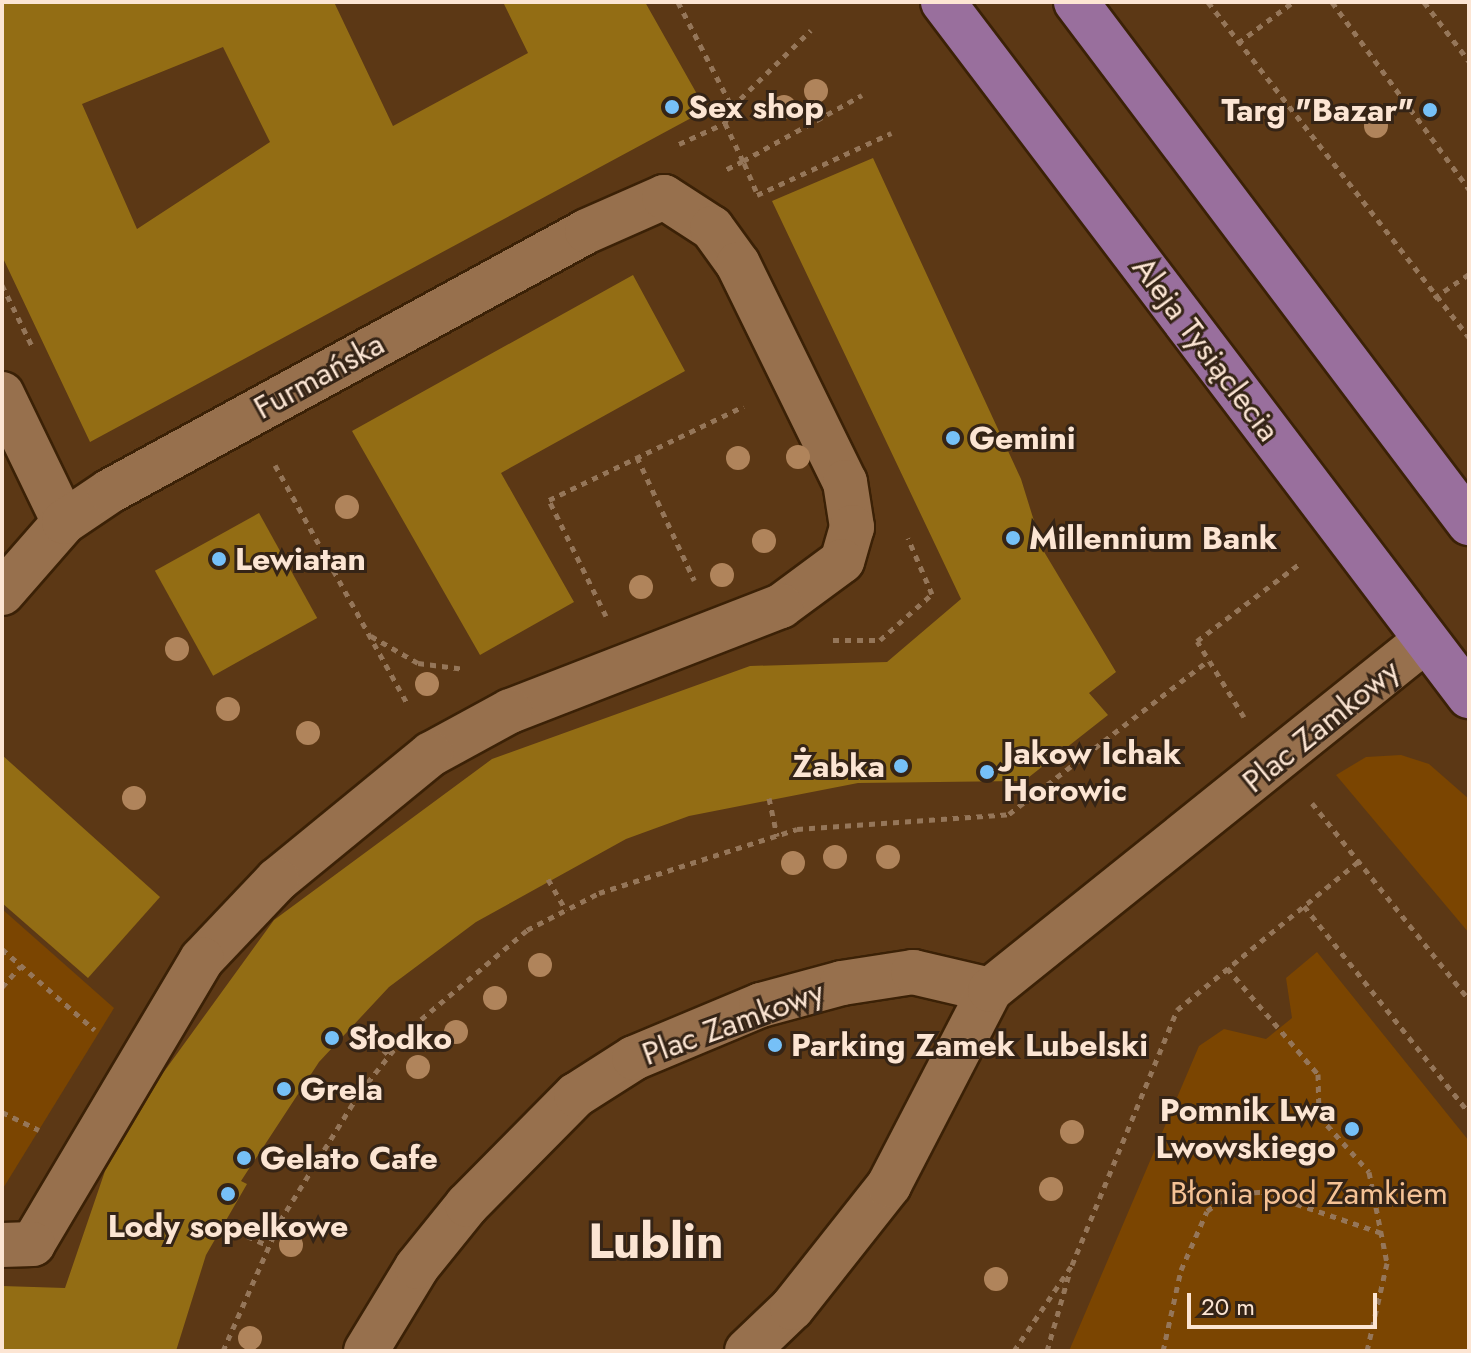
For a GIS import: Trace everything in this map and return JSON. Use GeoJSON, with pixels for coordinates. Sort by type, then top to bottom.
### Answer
{"type":"FeatureCollection","features":[{"type":"Feature","properties":{"kind":"main road","name":"Aleja Tysiąclecia"},"geometry":{"type":"LineString","coordinates":[[943,2],[1469,696]]}},
{"type":"Feature","properties":{"kind":"main road"},"geometry":{"type":"LineString","coordinates":[[1076,2],[1469,523]]}},
{"type":"Feature","properties":{"kind":"street","name":"Furmańska"},"geometry":{"type":"LineString","coordinates":[[2,593],[64,522],[572,238],[664,197]]}},
{"type":"Feature","properties":{"kind":"street"},"geometry":{"type":"LineString","coordinates":[[2,1245],[33,1244],[62,1203],[202,959],[277,880],[431,754],[510,711],[781,606],[842,561],[852,527],[845,482],[785,359],[738,264],[712,228],[664,197]]}},
{"type":"Feature","properties":{"kind":"street"},"geometry":{"type":"LineString","coordinates":[[2,394],[64,522]]}},
{"type":"Feature","properties":{"kind":"street","name":"Plac Zamkowy"},"geometry":{"type":"LineString","coordinates":[[747,1351],[792,1308],[889,1185],[990,990],[1426,640]]}},
{"type":"Feature","properties":{"kind":"street","name":"Plac Zamkowy"},"geometry":{"type":"LineString","coordinates":[[366,1351],[417,1267],[467,1205],[576,1095],[634,1058],[761,1005],[842,983],[913,972],[990,990]]}},
{"type":"Feature","properties":{"kind":"path"},"geometry":{"type":"LineString","coordinates":[[678,2],[732,107]]}},
{"type":"Feature","properties":{"kind":"path"},"geometry":{"type":"LineString","coordinates":[[1208,2],[1434,298],[1469,337]]}},
{"type":"Feature","properties":{"kind":"path"},"geometry":{"type":"LineString","coordinates":[[1238,43],[1293,2]]}},
{"type":"Feature","properties":{"kind":"path"},"geometry":{"type":"LineString","coordinates":[[1332,2],[1469,189]]}},
{"type":"Feature","properties":{"kind":"path"},"geometry":{"type":"LineString","coordinates":[[1424,2],[1469,61]]}},
{"type":"Feature","properties":{"kind":"path"},"geometry":{"type":"LineString","coordinates":[[664,197],[743,161],[725,123],[732,107],[811,30]]}},
{"type":"Feature","properties":{"kind":"path"},"geometry":{"type":"LineString","coordinates":[[1434,298],[1469,274]]}},
{"type":"Feature","properties":{"kind":"path"},"geometry":{"type":"LineString","coordinates":[[608,620],[549,500],[756,400]]}},
{"type":"Feature","properties":{"kind":"path"},"geometry":{"type":"LineString","coordinates":[[270,456],[416,719]]}},
{"type":"Feature","properties":{"kind":"path"},"geometry":{"type":"LineString","coordinates":[[637,457],[696,585]]}},
{"type":"Feature","properties":{"kind":"path"},"geometry":{"type":"LineString","coordinates":[[1251,728],[1197,641],[1271,583]]}},
{"type":"Feature","properties":{"kind":"path"},"geometry":{"type":"LineString","coordinates":[[370,636],[418,663],[471,668]]}},
{"type":"Feature","properties":{"kind":"path"},"geometry":{"type":"LineString","coordinates":[[223,1351],[269,1246],[360,1092],[390,1056],[466,979],[566,910],[777,836],[911,817],[1009,814],[1209,660]]}},
{"type":"Feature","properties":{"kind":"path"},"geometry":{"type":"LineString","coordinates":[[1304,793],[1469,1000]]}},
{"type":"Feature","properties":{"kind":"path"},"geometry":{"type":"LineString","coordinates":[[769,798],[777,836]]}},
{"type":"Feature","properties":{"kind":"path"},"geometry":{"type":"LineString","coordinates":[[1047,1351],[1072,1265],[1177,1010],[1359,861]]}},
{"type":"Feature","properties":{"kind":"path"},"geometry":{"type":"LineString","coordinates":[[548,879],[566,910]]}},
{"type":"Feature","properties":{"kind":"path"},"geometry":{"type":"LineString","coordinates":[[1304,906],[1469,1113]]}},
{"type":"Feature","properties":{"kind":"path"},"geometry":{"type":"LineString","coordinates":[[2,949],[98,1032]]}},
{"type":"Feature","properties":{"kind":"path"},"geometry":{"type":"LineString","coordinates":[[2,987],[21,966]]}},
{"type":"Feature","properties":{"kind":"path"},"geometry":{"type":"LineString","coordinates":[[1227,968],[1318,1074],[1319,1116],[1369,1172],[1387,1263],[1367,1351]]}},
{"type":"Feature","properties":{"kind":"path"},"geometry":{"type":"LineString","coordinates":[[357,1025],[390,1056]]}},
{"type":"Feature","properties":{"kind":"path"},"geometry":{"type":"LineString","coordinates":[[2,1112],[40,1130]]}},
{"type":"Feature","properties":{"kind":"path"},"geometry":{"type":"LineString","coordinates":[[1163,1351],[1181,1270],[1207,1211],[1230,1194],[1262,1192],[1383,1234]]}},
{"type":"Feature","properties":{"kind":"path"},"geometry":{"type":"LineString","coordinates":[[225,1226],[269,1246]]}},
{"type":"Feature","properties":{"kind":"path"},"geometry":{"type":"LineString","coordinates":[[1014,1351],[1072,1265]]}},
{"type":"Feature","properties":{"kind":"green space"},"geometry":{"type":"Polygon","coordinates":[[[1401,755],[1429,764],[1469,799],[1469,933],[1336,775],[1366,757],[1401,755]]]}},
{"type":"Feature","properties":{"kind":"green space"},"geometry":{"type":"Polygon","coordinates":[[[2,909],[114,1008],[2,1190],[2,909]]]}},
{"type":"Feature","properties":{"kind":"green space","name":"Błonia pod Zamkiem"},"geometry":{"type":"Polygon","coordinates":[[[1317,952],[1469,1141],[1469,1351],[1069,1351],[1199,1046],[1224,1029],[1266,1039],[1292,1018],[1286,978],[1317,952]]]}},
{"type":"Feature","properties":{"kind":"building"},"geometry":{"type":"Polygon","coordinates":[[[2,2],[334,2],[393,126],[528,53],[503,2],[645,2],[706,110],[90,442],[2,256],[2,2]],[[223,47],[82,104],[137,229],[270,142],[223,47]]]}},
{"type":"Feature","properties":{"kind":"building"},"geometry":{"type":"Polygon","coordinates":[[[873,158],[1021,479],[1043,550],[1116,672],[1089,693],[1108,715],[1024,781],[858,783],[689,816],[626,839],[476,922],[389,987],[319,1062],[241,1181],[247,1184],[206,1255],[176,1351],[2,1351],[2,1286],[65,1288],[105,1171],[163,1073],[274,920],[492,759],[750,666],[887,662],[961,599],[772,201],[873,158]]]}},
{"type":"Feature","properties":{"kind":"building"},"geometry":{"type":"Polygon","coordinates":[[[633,275],[685,371],[501,473],[574,602],[480,655],[352,431],[633,275]]]}},
{"type":"Feature","properties":{"kind":"building"},"geometry":{"type":"Polygon","coordinates":[[[259,513],[317,618],[213,676],[155,571],[259,513]]]}},
{"type":"Feature","properties":{"kind":"building"},"geometry":{"type":"Polygon","coordinates":[[[2,755],[160,897],[88,978],[2,903],[2,755]]]}},
{"type":"Feature","properties":{"kind":"place","name":"Sex shop"},"geometry":{"type":"Point","coordinates":[672,107]}},
{"type":"Feature","properties":{"kind":"place","name":"Targ \"Bazar\""},"geometry":{"type":"Point","coordinates":[1430,110]}},
{"type":"Feature","properties":{"kind":"place","name":"Gemini"},"geometry":{"type":"Point","coordinates":[953,438]}},
{"type":"Feature","properties":{"kind":"place","name":"Millennium Bank"},"geometry":{"type":"Point","coordinates":[1013,538]}},
{"type":"Feature","properties":{"kind":"place","name":"Lewiatan"},"geometry":{"type":"Point","coordinates":[219,559]}},
{"type":"Feature","properties":{"kind":"place","name":"Żabka"},"geometry":{"type":"Point","coordinates":[901,766]}},
{"type":"Feature","properties":{"kind":"place","name":"Jakow Ichak Horowic"},"geometry":{"type":"Point","coordinates":[987,772]}},
{"type":"Feature","properties":{"kind":"place","name":"Słodko"},"geometry":{"type":"Point","coordinates":[332,1038]}},
{"type":"Feature","properties":{"kind":"place","name":"Parking Zamek Lubelski"},"geometry":{"type":"Point","coordinates":[775,1045]}},
{"type":"Feature","properties":{"kind":"place","name":"Grela"},"geometry":{"type":"Point","coordinates":[284,1089]}},
{"type":"Feature","properties":{"kind":"place","name":"Pomnik Lwa Lwowskiego"},"geometry":{"type":"Point","coordinates":[1352,1129]}},
{"type":"Feature","properties":{"kind":"place","name":"Gelato Cafe"},"geometry":{"type":"Point","coordinates":[244,1158]}},
{"type":"Feature","properties":{"kind":"place","name":"Lody sopelkowe"},"geometry":{"type":"Point","coordinates":[228,1194]}},
{"type":"Feature","properties":{"kind":"district","name":"Lublin"},"geometry":{"type":"Point","coordinates":[656,1242]}}]}
